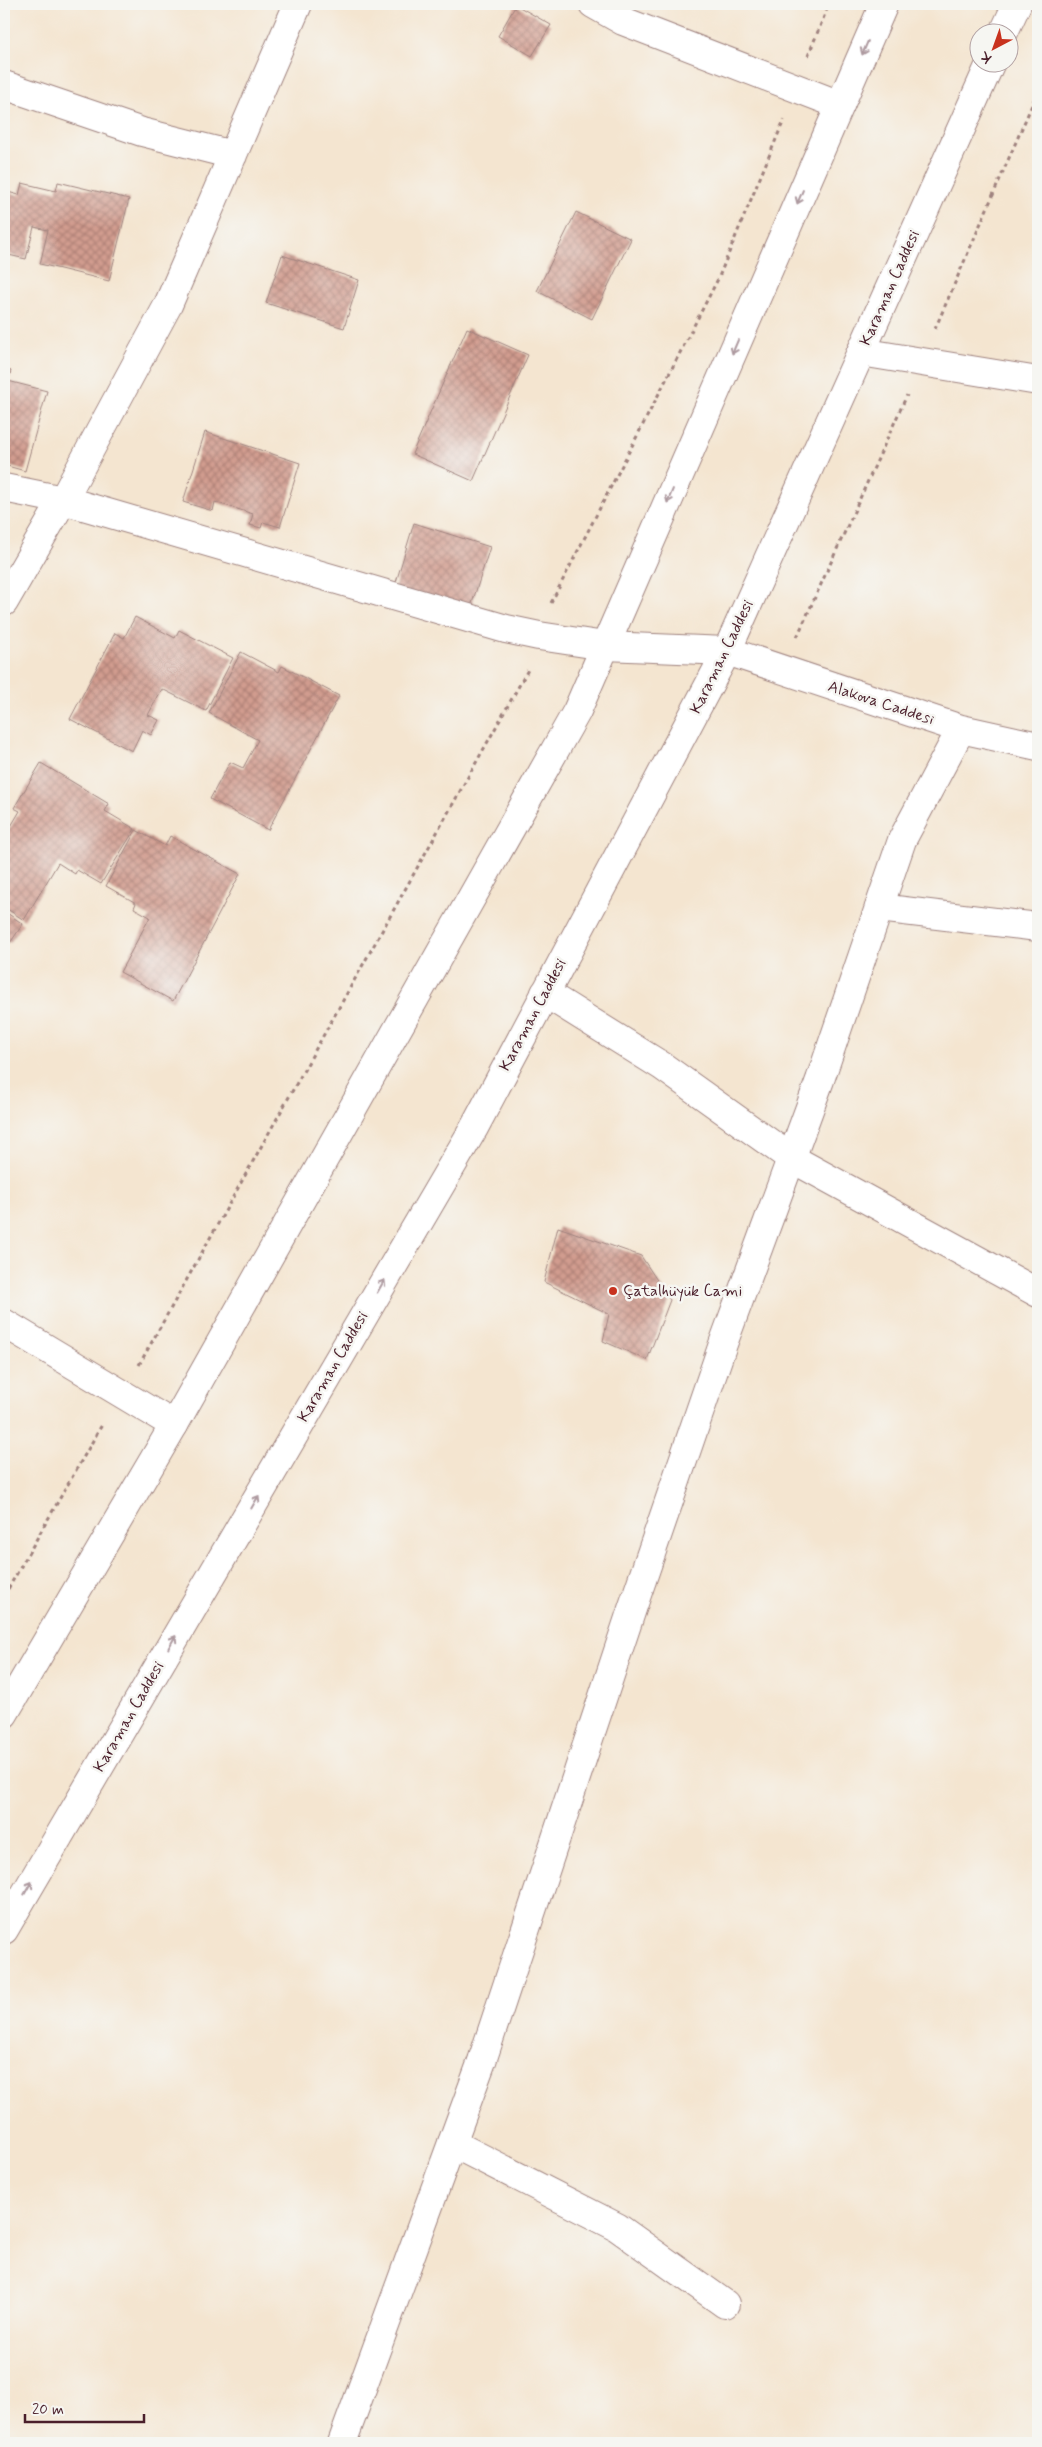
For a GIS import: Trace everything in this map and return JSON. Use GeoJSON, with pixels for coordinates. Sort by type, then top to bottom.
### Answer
{"type":"FeatureCollection","features":[{"type":"Feature","properties":{"kind":"main road"},"geometry":{"type":"LineString","coordinates":[[4,602],[168,305],[298,4]]}},
{"type":"Feature","properties":{"kind":"main road"},"geometry":{"type":"LineString","coordinates":[[593,4],[623,21],[840,105]]}},
{"type":"Feature","properties":{"kind":"main road"},"geometry":{"type":"LineString","coordinates":[[4,1714],[174,1425],[577,711],[884,4]]}},
{"type":"Feature","properties":{"kind":"main road"},"geometry":{"type":"LineString","coordinates":[[1009,22],[1017,4]]}},
{"type":"Feature","properties":{"kind":"main road","name":"Karaman Caddesi"},"geometry":{"type":"LineString","coordinates":[[4,1930],[474,1128],[727,651],[987,72]]}},
{"type":"Feature","properties":{"kind":"main road"},"geometry":{"type":"LineString","coordinates":[[4,85],[142,132],[233,155]]}},
{"type":"Feature","properties":{"kind":"main road"},"geometry":{"type":"LineString","coordinates":[[861,352],[1038,381]]}},
{"type":"Feature","properties":{"kind":"main road","name":"Alakova Caddesi"},"geometry":{"type":"LineString","coordinates":[[4,488],[62,500],[506,629],[605,646],[727,651],[961,730],[1038,746]]}},
{"type":"Feature","properties":{"kind":"main road"},"geometry":{"type":"LineString","coordinates":[[342,2443],[482,2061],[632,1609],[723,1344],[791,1158],[902,840],[961,730]]}},
{"type":"Feature","properties":{"kind":"main road"},"geometry":{"type":"LineString","coordinates":[[879,908],[1038,927]]}},
{"type":"Feature","properties":{"kind":"main road"},"geometry":{"type":"LineString","coordinates":[[545,993],[662,1066],[791,1158],[1038,1293]]}},
{"type":"Feature","properties":{"kind":"main road"},"geometry":{"type":"LineString","coordinates":[[4,1324],[174,1425]]}},
{"type":"Feature","properties":{"kind":"main road"},"geometry":{"type":"LineString","coordinates":[[452,2143],[617,2227],[725,2304]]}},
{"type":"Feature","properties":{"kind":"path"},"geometry":{"type":"LineString","coordinates":[[804,65],[829,4]]}},
{"type":"Feature","properties":{"kind":"path"},"geometry":{"type":"LineString","coordinates":[[932,336],[1038,91]]}},
{"type":"Feature","properties":{"kind":"path"},"geometry":{"type":"LineString","coordinates":[[550,606],[718,279],[787,112]]}},
{"type":"Feature","properties":{"kind":"path"},"geometry":{"type":"LineString","coordinates":[[782,670],[911,387]]}},
{"type":"Feature","properties":{"kind":"path"},"geometry":{"type":"LineString","coordinates":[[136,1369],[526,674]]}},
{"type":"Feature","properties":{"kind":"path"},"geometry":{"type":"LineString","coordinates":[[4,1596],[102,1425]]}},
{"type":"Feature","properties":{"kind":"building"},"geometry":{"type":"Polygon","coordinates":[[[516,5],[551,25],[532,56],[498,36],[516,5]]]}},
{"type":"Feature","properties":{"kind":"building"},"geometry":{"type":"Polygon","coordinates":[[[58,182],[129,199],[109,281],[40,264],[48,230],[34,227],[26,259],[4,254],[4,191],[19,195],[22,183],[56,191],[58,182]]]}},
{"type":"Feature","properties":{"kind":"building"},"geometry":{"type":"Polygon","coordinates":[[[576,212],[631,239],[592,319],[537,291],[576,212]]]}},
{"type":"Feature","properties":{"kind":"building"},"geometry":{"type":"Polygon","coordinates":[[[282,255],[359,280],[344,328],[266,303],[282,255]]]}},
{"type":"Feature","properties":{"kind":"building"},"geometry":{"type":"Polygon","coordinates":[[[467,328],[528,355],[473,481],[412,454],[467,328]]]}},
{"type":"Feature","properties":{"kind":"building"},"geometry":{"type":"Polygon","coordinates":[[[4,369],[11,371],[8,381],[47,391],[25,471],[4,465],[4,369]]]}},
{"type":"Feature","properties":{"kind":"building"},"geometry":{"type":"Polygon","coordinates":[[[205,432],[300,463],[280,527],[263,522],[261,528],[250,525],[253,514],[215,502],[213,511],[183,502],[205,432]]]}},
{"type":"Feature","properties":{"kind":"building"},"geometry":{"type":"Polygon","coordinates":[[[414,523],[490,547],[468,616],[393,592],[414,523]]]}},
{"type":"Feature","properties":{"kind":"building"},"geometry":{"type":"Polygon","coordinates":[[[135,617],[175,638],[179,630],[233,658],[206,711],[162,689],[148,715],[159,720],[151,735],[142,730],[132,751],[70,719],[115,633],[124,638],[135,617]]]}},
{"type":"Feature","properties":{"kind":"building"},"geometry":{"type":"Polygon","coordinates":[[[241,652],[279,672],[282,666],[339,696],[268,830],[210,799],[230,762],[243,768],[258,740],[209,713],[241,652]]]}},
{"type":"Feature","properties":{"kind":"building"},"geometry":{"type":"Polygon","coordinates":[[[41,763],[109,804],[105,811],[135,829],[101,884],[77,870],[75,874],[58,863],[24,920],[4,907],[4,838],[20,811],[14,808],[41,763]]]}},
{"type":"Feature","properties":{"kind":"building"},"geometry":{"type":"Polygon","coordinates":[[[136,830],[165,846],[170,836],[240,874],[173,1001],[120,972],[150,917],[134,908],[136,903],[106,886],[136,830]]]}},
{"type":"Feature","properties":{"kind":"building"},"geometry":{"type":"Polygon","coordinates":[[[4,911],[23,924],[10,943],[4,939],[4,911]]]}},
{"type":"Feature","properties":{"kind":"building","name":"Çatalhüyük Cami"},"geometry":{"type":"Polygon","coordinates":[[[558,1227],[641,1256],[670,1300],[647,1360],[603,1341],[609,1314],[544,1282],[558,1227]]]}},
{"type":"Feature","properties":{"kind":"place","name":"Çatalhüyük Cami"},"geometry":{"type":"Point","coordinates":[613,1291]}}]}
